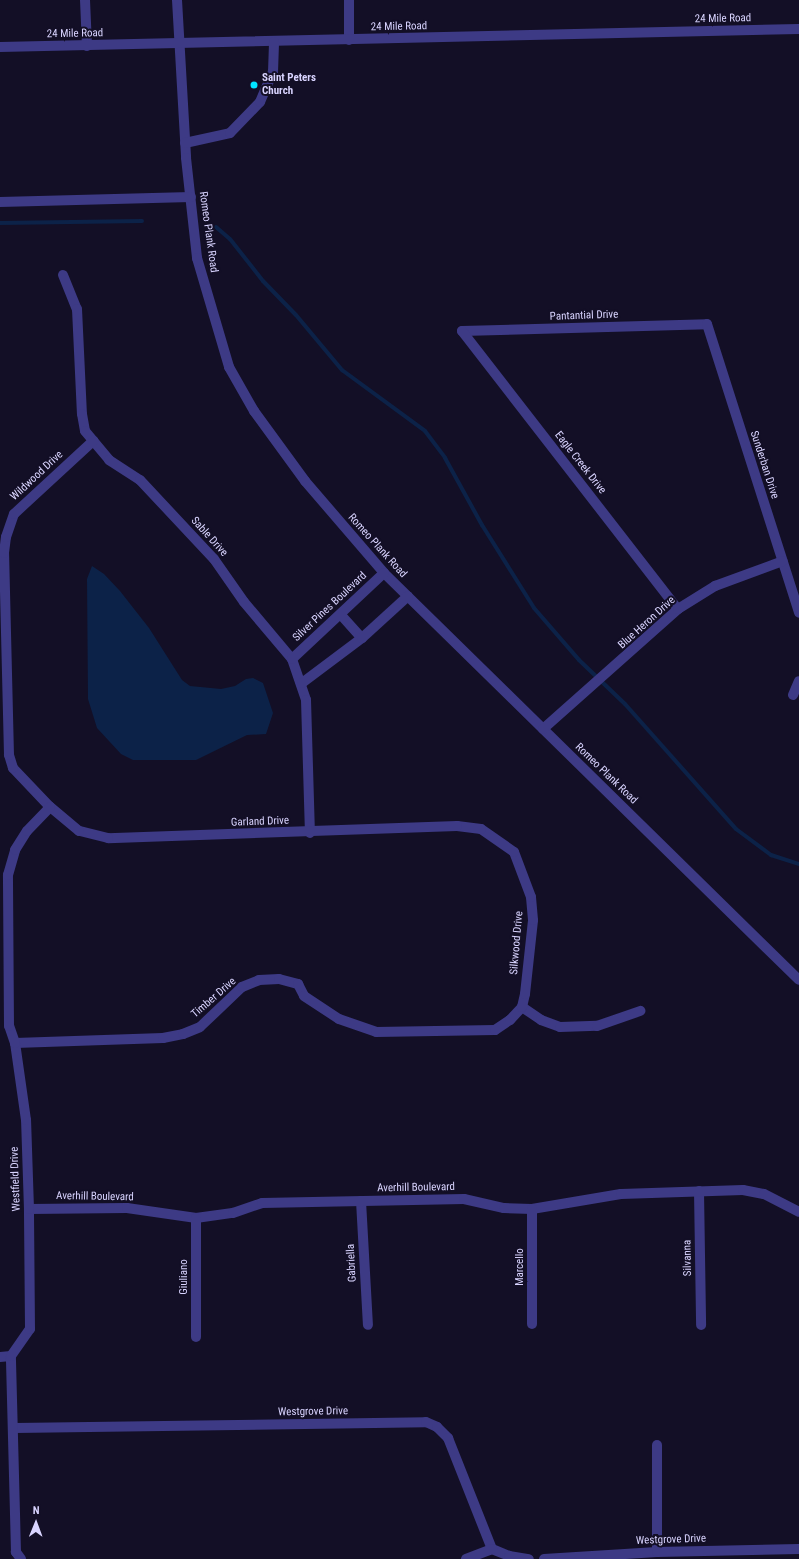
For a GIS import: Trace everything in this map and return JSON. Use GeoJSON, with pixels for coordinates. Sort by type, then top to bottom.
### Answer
{"type":"FeatureCollection","features":[{"type":"Feature","properties":{"kind":"street"},"geometry":{"type":"LineString","coordinates":[[85,0],[87,46]]}},
{"type":"Feature","properties":{"kind":"street","name":"Romeo Plank Road"},"geometry":{"type":"LineString","coordinates":[[177,0],[185,143],[197,258],[229,367],[254,411],[305,481],[384,573],[799,980]]}},
{"type":"Feature","properties":{"kind":"street"},"geometry":{"type":"LineString","coordinates":[[349,0],[349,40]]}},
{"type":"Feature","properties":{"kind":"street","name":"24 Mile Road"},"geometry":{"type":"LineString","coordinates":[[0,47],[180,45],[799,29]]}},
{"type":"Feature","properties":{"kind":"street"},"geometry":{"type":"LineString","coordinates":[[185,143],[230,133],[260,102],[273,72],[274,42]]}},
{"type":"Feature","properties":{"kind":"street"},"geometry":{"type":"LineString","coordinates":[[0,202],[190,197]]}},
{"type":"Feature","properties":{"kind":"street","name":"Sable Drive"},"geometry":{"type":"LineString","coordinates":[[63,275],[77,309],[82,414],[85,431],[109,460],[140,480],[214,559],[244,602],[292,659],[302,683],[306,700],[310,832]]}},
{"type":"Feature","properties":{"kind":"street","name":"Pantantial Drive"},"geometry":{"type":"LineString","coordinates":[[462,331],[707,324]]}},
{"type":"Feature","properties":{"kind":"street","name":"Sunderban Drive"},"geometry":{"type":"LineString","coordinates":[[707,324],[799,612]]}},
{"type":"Feature","properties":{"kind":"street","name":"Eagle Creek Drive"},"geometry":{"type":"LineString","coordinates":[[462,331],[678,609]]}},
{"type":"Feature","properties":{"kind":"street","name":"Wildwood Drive"},"geometry":{"type":"LineString","coordinates":[[50,807],[13,768],[10,755],[6,543],[14,514],[93,441]]}},
{"type":"Feature","properties":{"kind":"street","name":"Blue Heron Drive"},"geometry":{"type":"LineString","coordinates":[[543,729],[678,609],[715,586],[782,561]]}},
{"type":"Feature","properties":{"kind":"street","name":"Silver Pines Boulevard"},"geometry":{"type":"LineString","coordinates":[[292,659],[341,615],[384,573]]}},
{"type":"Feature","properties":{"kind":"street"},"geometry":{"type":"LineString","coordinates":[[302,683],[362,638],[408,596]]}},
{"type":"Feature","properties":{"kind":"street"},"geometry":{"type":"LineString","coordinates":[[341,615],[362,638]]}},
{"type":"Feature","properties":{"kind":"street"},"geometry":{"type":"LineString","coordinates":[[793,696],[799,681]]}},
{"type":"Feature","properties":{"kind":"street","name":"Garland Drive"},"geometry":{"type":"LineString","coordinates":[[50,807],[79,831],[108,838],[457,826],[481,829]]}},
{"type":"Feature","properties":{"kind":"street","name":"Westfield Drive"},"geometry":{"type":"LineString","coordinates":[[11,1356],[30,1329],[29,1208],[26,1120],[15,1043],[9,1026],[8,875],[15,850],[27,831],[50,807]]}},
{"type":"Feature","properties":{"kind":"street","name":"Silkwood Drive"},"geometry":{"type":"LineString","coordinates":[[481,829],[514,852],[531,897],[533,920],[522,1007]]}},
{"type":"Feature","properties":{"kind":"street","name":"Timber Drive"},"geometry":{"type":"LineString","coordinates":[[15,1043],[163,1038],[183,1034],[200,1027],[242,987],[259,980],[279,979],[298,984],[304,996],[339,1019],[376,1032],[495,1030],[510,1020],[522,1007]]}},
{"type":"Feature","properties":{"kind":"street"},"geometry":{"type":"LineString","coordinates":[[522,1007],[541,1020],[560,1027],[597,1026],[640,1011]]}},
{"type":"Feature","properties":{"kind":"street","name":"Averhill Boulevard"},"geometry":{"type":"LineString","coordinates":[[29,1208],[127,1208],[196,1218],[233,1213],[262,1203],[464,1199],[504,1208],[532,1210],[559,1206],[591,1198],[699,1191],[743,1190],[764,1194],[799,1212]]}},
{"type":"Feature","properties":{"kind":"street","name":"Silvanna"},"geometry":{"type":"LineString","coordinates":[[699,1191],[701,1325]]}},
{"type":"Feature","properties":{"kind":"street","name":"Gabriella"},"geometry":{"type":"LineString","coordinates":[[361,1201],[368,1325]]}},
{"type":"Feature","properties":{"kind":"street","name":"Marcello"},"geometry":{"type":"LineString","coordinates":[[532,1210],[532,1324]]}},
{"type":"Feature","properties":{"kind":"street","name":"Giuliano"},"geometry":{"type":"LineString","coordinates":[[196,1218],[196,1337]]}},
{"type":"Feature","properties":{"kind":"street"},"geometry":{"type":"LineString","coordinates":[[0,1357],[11,1356],[15,1428],[16,1552],[21,1559]]}},
{"type":"Feature","properties":{"kind":"street","name":"Westgrove Drive"},"geometry":{"type":"LineString","coordinates":[[15,1428],[426,1422],[437,1427],[448,1438],[492,1549]]}},
{"type":"Feature","properties":{"kind":"street"},"geometry":{"type":"LineString","coordinates":[[657,1445],[657,1552]]}},
{"type":"Feature","properties":{"kind":"street"},"geometry":{"type":"LineString","coordinates":[[466,1559],[492,1549],[509,1556],[529,1559]]}},
{"type":"Feature","properties":{"kind":"street","name":"Westgrove Drive"},"geometry":{"type":"LineString","coordinates":[[544,1559],[657,1552],[799,1549]]}},
{"type":"Feature","properties":{"kind":"water"},"geometry":{"type":"Polygon","coordinates":[[[92,566],[104,574],[120,591],[149,628],[182,680],[190,686],[221,689],[235,686],[246,679],[253,678],[263,683],[273,713],[266,734],[247,735],[196,760],[133,760],[121,754],[97,728],[88,699],[87,579],[92,566]]]}},
{"type":"Feature","properties":{"kind":"waterway"},"geometry":{"type":"LineString","coordinates":[[0,223],[142,221]]}},
{"type":"Feature","properties":{"kind":"waterway"},"geometry":{"type":"LineString","coordinates":[[216,227],[230,239],[263,281],[296,315],[342,370],[425,431],[445,458],[482,525],[534,608],[579,660],[625,704],[736,829],[771,855],[799,864]]}},
{"type":"Feature","properties":{"kind":"place","name":"Saint Peters Church"},"geometry":{"type":"Point","coordinates":[254,85]}}]}
